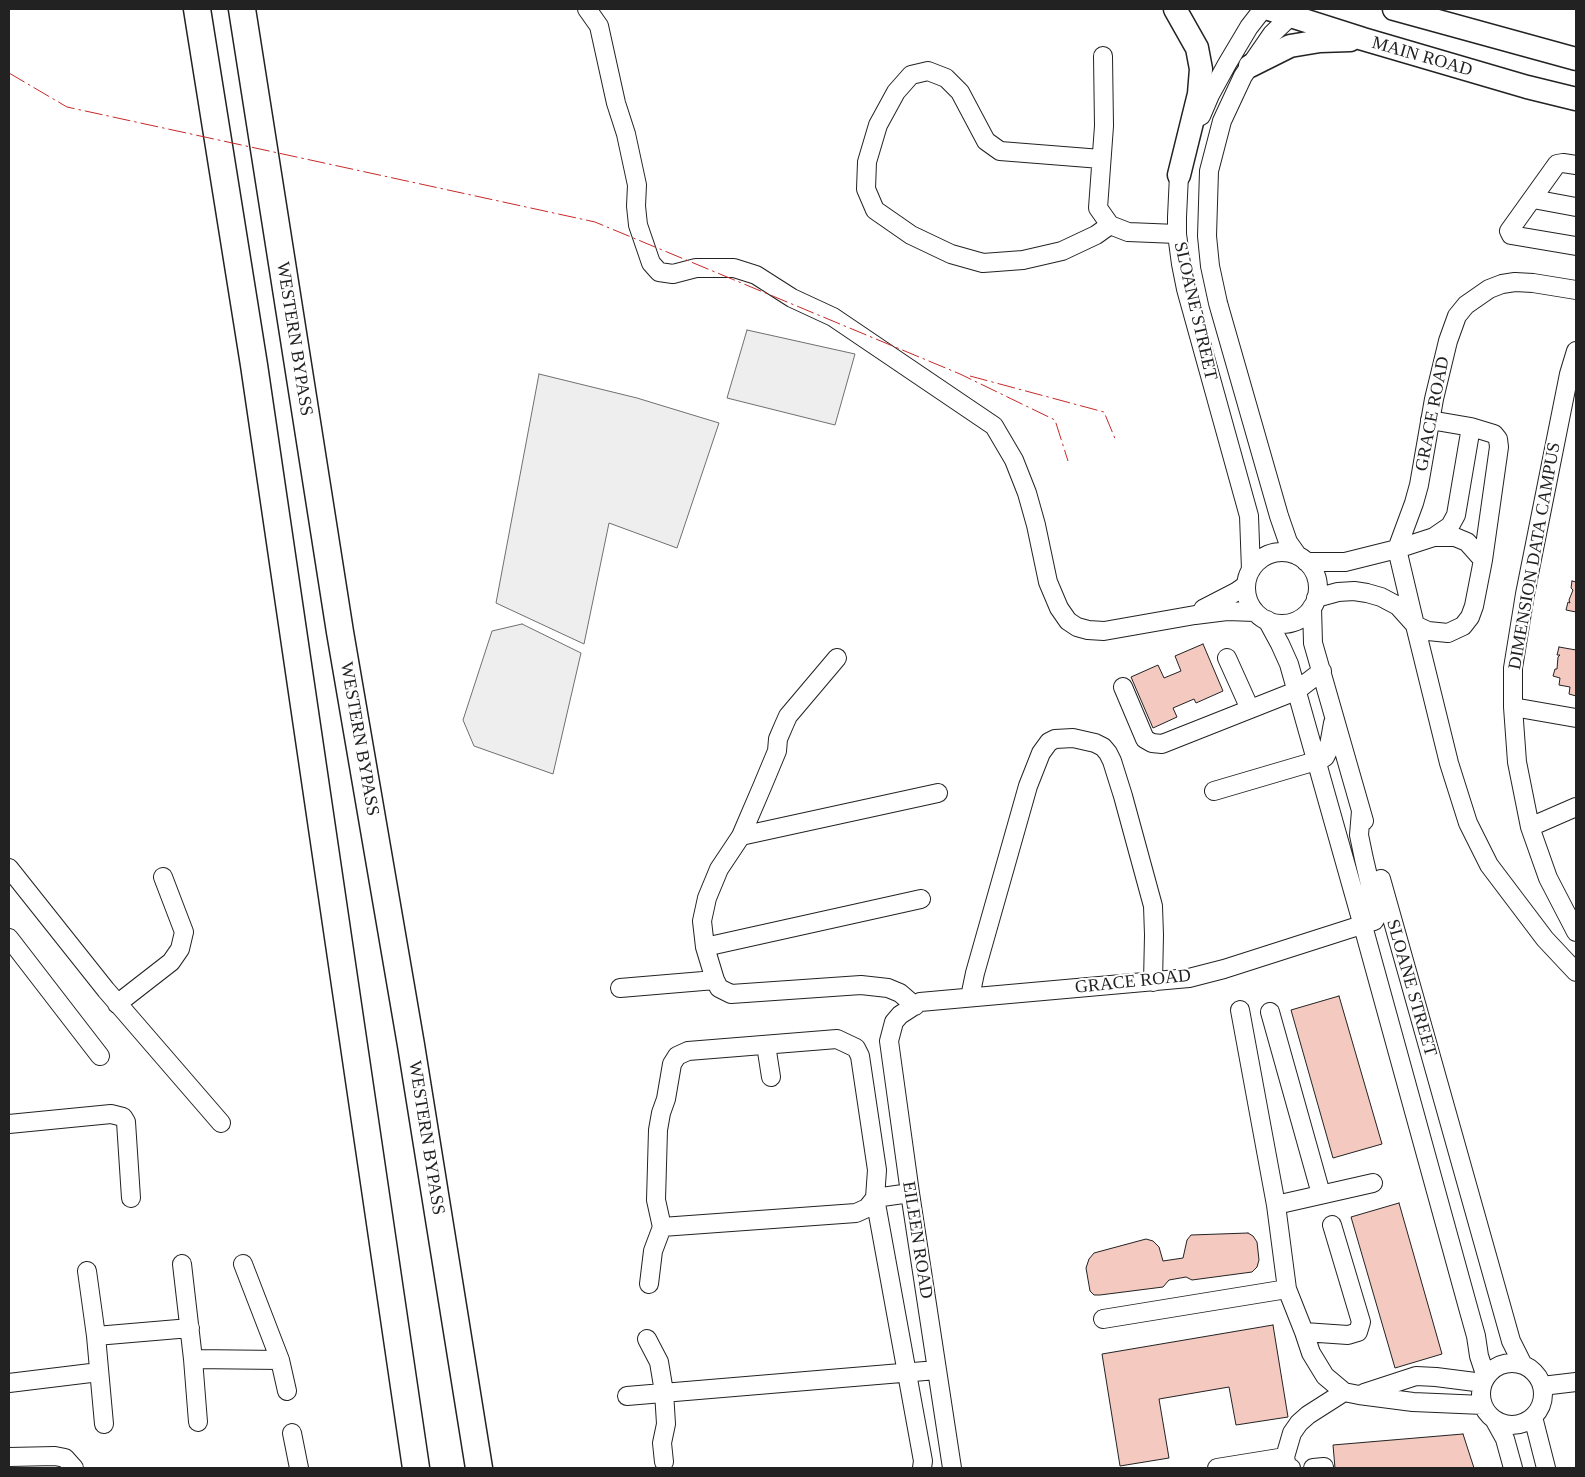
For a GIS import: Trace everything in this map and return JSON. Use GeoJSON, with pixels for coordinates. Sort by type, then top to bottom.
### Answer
{"type":"FeatureCollection","features":[{"type":"Feature","properties":{"kind":"highway"},"geometry":{"type":"LineString","coordinates":[[197,9],[255,375],[416,1468]]}},
{"type":"Feature","properties":{"kind":"highway","name":"WESTERN BYPASS"},"geometry":{"type":"LineString","coordinates":[[242,9],[339,622],[411,1045],[479,1468]]}},
{"type":"Feature","properties":{"kind":"main road"},"geometry":{"type":"LineString","coordinates":[[1175,9],[1197,48],[1201,70],[1199,94],[1179,175]]}},
{"type":"Feature","properties":{"kind":"main road","name":"MAIN ROAD"},"geometry":{"type":"LineString","coordinates":[[1269,9],[1295,12],[1363,40],[1527,87],[1576,99]]}},
{"type":"Feature","properties":{"kind":"main road"},"geometry":{"type":"LineString","coordinates":[[1394,9],[1576,59]]}},
{"type":"Feature","properties":{"kind":"main road"},"geometry":{"type":"LineString","coordinates":[[1250,66],[1290,46],[1320,41],[1363,40]]}},
{"type":"Feature","properties":{"kind":"street"},"geometry":{"type":"LineString","coordinates":[[587,9],[599,26],[637,185],[636,206],[638,225],[651,263],[659,272],[673,274],[696,268],[734,268],[756,276],[792,298],[833,317],[994,426],[1014,460],[1027,494],[1036,525],[1048,582],[1059,608],[1068,620],[1077,627],[1104,631],[1227,611],[1261,616],[1276,624],[1287,624],[1305,615],[1314,603],[1318,588],[1313,570],[1302,559]]}},
{"type":"Feature","properties":{"kind":"street","name":"SLOANE STREET"},"geometry":{"type":"LineString","coordinates":[[1249,577],[1249,516],[1186,290],[1177,234],[1179,175],[1194,132],[1210,95],[1249,27],[1263,9]]}},
{"type":"Feature","properties":{"kind":"street","name":"SLOANE STREET"},"geometry":{"type":"LineString","coordinates":[[1295,12],[1272,34],[1242,76],[1222,121],[1209,171],[1207,236],[1210,266],[1218,303],[1279,516],[1288,542],[1302,559]]}},
{"type":"Feature","properties":{"kind":"street"},"geometry":{"type":"LineString","coordinates":[[1103,56],[1104,126],[1098,208],[1110,225],[1128,232],[1177,234]]}},
{"type":"Feature","properties":{"kind":"street"},"geometry":{"type":"LineString","coordinates":[[1101,159],[1000,152],[986,141],[960,92],[946,78],[928,71],[911,75],[896,92],[878,125],[867,162],[866,189],[875,210],[911,235],[951,254],[982,263],[1023,260],[1062,250],[1096,235],[1110,225]]}},
{"type":"Feature","properties":{"kind":"street"},"geometry":{"type":"LineString","coordinates":[[1576,165],[1559,163],[1509,229],[1510,233],[1576,246]]}},
{"type":"Feature","properties":{"kind":"street"},"geometry":{"type":"LineString","coordinates":[[1533,199],[1576,207]]}},
{"type":"Feature","properties":{"kind":"street","name":"GRACE ROAD"},"geometry":{"type":"LineString","coordinates":[[1396,549],[1414,503],[1448,341],[1457,316],[1466,305],[1488,289],[1502,284],[1515,282],[1533,283],[1576,290]]}},
{"type":"Feature","properties":{"kind":"street","name":"DIMENSION DATA CAMPUS"},"geometry":{"type":"LineString","coordinates":[[1576,352],[1569,374],[1525,594],[1513,668],[1513,707],[1517,762],[1530,827],[1548,878],[1576,932]]}},
{"type":"Feature","properties":{"kind":"street"},"geometry":{"type":"LineString","coordinates":[[1314,603],[1338,592],[1354,591],[1366,593],[1381,597],[1398,606],[1415,625],[1428,631],[1448,633],[1463,626],[1470,617],[1483,560],[1499,442],[1494,434],[1471,427],[1430,420]]}},
{"type":"Feature","properties":{"kind":"street"},"geometry":{"type":"LineString","coordinates":[[1195,615],[1204,608],[1236,592],[1249,577],[1258,561],[1277,552],[1327,563],[1345,562],[1434,537],[1450,526],[1456,515],[1471,427]]}},
{"type":"Feature","properties":{"kind":"street"},"geometry":{"type":"LineString","coordinates":[[1434,537],[1462,539],[1472,546],[1483,560]]}},
{"type":"Feature","properties":{"kind":"street"},"geometry":{"type":"LineString","coordinates":[[1396,549],[1449,764],[1468,823],[1490,865],[1545,939],[1576,972]]}},
{"type":"Feature","properties":{"kind":"street"},"geometry":{"type":"LineString","coordinates":[[1249,577],[1247,594],[1261,616]]}},
{"type":"Feature","properties":{"kind":"street","name":"SLOANE STREET"},"geometry":{"type":"LineString","coordinates":[[1314,603],[1313,643],[1511,1341],[1523,1365]]}},
{"type":"Feature","properties":{"kind":"street","name":"SLOANE STREET"},"geometry":{"type":"LineString","coordinates":[[1261,616],[1285,654],[1296,691],[1471,1319],[1485,1380]]}},
{"type":"Feature","properties":{"kind":"street"},"geometry":{"type":"LineString","coordinates":[[837,658],[788,716],[778,739],[777,751],[741,836],[719,869],[704,909],[702,921],[705,947],[715,980],[724,991],[736,994],[860,985],[888,988],[900,992],[907,1010]]}},
{"type":"Feature","properties":{"kind":"street"},"geometry":{"type":"LineString","coordinates":[[1227,658],[1250,709]]}},
{"type":"Feature","properties":{"kind":"street"},"geometry":{"type":"LineString","coordinates":[[1123,687],[1145,739],[1152,743],[1162,744],[1296,691],[1322,671]]}},
{"type":"Feature","properties":{"kind":"street"},"geometry":{"type":"LineString","coordinates":[[1513,707],[1576,718]]}},
{"type":"Feature","properties":{"kind":"street"},"geometry":{"type":"LineString","coordinates":[[1214,792],[1316,762],[1325,757],[1331,739],[1334,715]]}},
{"type":"Feature","properties":{"kind":"street"},"geometry":{"type":"LineString","coordinates":[[970,997],[975,973],[1028,786],[1041,753],[1049,742],[1055,738],[1074,738],[1095,743],[1103,747],[1112,761],[1153,906],[1153,982]]}},
{"type":"Feature","properties":{"kind":"street"},"geometry":{"type":"LineString","coordinates":[[741,836],[938,793]]}},
{"type":"Feature","properties":{"kind":"street"},"geometry":{"type":"LineString","coordinates":[[1530,827],[1576,807]]}},
{"type":"Feature","properties":{"kind":"street"},"geometry":{"type":"LineString","coordinates":[[1361,811],[1359,835],[1377,916],[1374,921],[1363,926]]}},
{"type":"Feature","properties":{"kind":"street"},"geometry":{"type":"LineString","coordinates":[[9,868],[117,1004],[220,1123]]}},
{"type":"Feature","properties":{"kind":"street"},"geometry":{"type":"LineString","coordinates":[[117,1004],[171,962],[180,949],[184,932],[164,877]]}},
{"type":"Feature","properties":{"kind":"street"},"geometry":{"type":"LineString","coordinates":[[705,947],[921,899]]}},
{"type":"Feature","properties":{"kind":"street","name":"GRACE ROAD"},"geometry":{"type":"LineString","coordinates":[[907,1010],[920,1002],[1189,978],[1224,970],[1363,926]]}},
{"type":"Feature","properties":{"kind":"street"},"geometry":{"type":"LineString","coordinates":[[9,938],[100,1056]]}},
{"type":"Feature","properties":{"kind":"street"},"geometry":{"type":"LineString","coordinates":[[620,988],[715,980]]}},
{"type":"Feature","properties":{"kind":"street","name":"EILEEN ROAD"},"geometry":{"type":"LineString","coordinates":[[907,1010],[894,1022],[889,1041],[952,1468]]}},
{"type":"Feature","properties":{"kind":"street"},"geometry":{"type":"LineString","coordinates":[[1240,1010],[1276,1205],[1287,1289],[1311,1353],[1325,1376],[1352,1393],[1413,1402],[1483,1406]]}},
{"type":"Feature","properties":{"kind":"street"},"geometry":{"type":"LineString","coordinates":[[1270,1012],[1321,1194]]}},
{"type":"Feature","properties":{"kind":"street"},"geometry":{"type":"LineString","coordinates":[[649,1284],[653,1251],[662,1226],[656,1200],[658,1130],[672,1064],[676,1056],[688,1051],[837,1039],[856,1048],[860,1056],[877,1170],[875,1198],[923,1461],[922,1468]]}},
{"type":"Feature","properties":{"kind":"street"},"geometry":{"type":"LineString","coordinates":[[766,1045],[771,1077]]}},
{"type":"Feature","properties":{"kind":"street"},"geometry":{"type":"LineString","coordinates":[[9,1124],[111,1114],[122,1117],[126,1122],[131,1198]]}},
{"type":"Feature","properties":{"kind":"street"},"geometry":{"type":"LineString","coordinates":[[1276,1205],[1373,1183]]}},
{"type":"Feature","properties":{"kind":"street"},"geometry":{"type":"LineString","coordinates":[[662,1226],[856,1214],[867,1208],[875,1198],[910,1193]]}},
{"type":"Feature","properties":{"kind":"street"},"geometry":{"type":"LineString","coordinates":[[1304,1332],[1348,1335],[1358,1332],[1361,1322],[1332,1225]]}},
{"type":"Feature","properties":{"kind":"street"},"geometry":{"type":"LineString","coordinates":[[182,1264],[190,1328],[198,1422]]}},
{"type":"Feature","properties":{"kind":"street"},"geometry":{"type":"LineString","coordinates":[[242,1264],[280,1360],[287,1391]]}},
{"type":"Feature","properties":{"kind":"street"},"geometry":{"type":"LineString","coordinates":[[87,1271],[96,1336],[104,1424]]}},
{"type":"Feature","properties":{"kind":"street"},"geometry":{"type":"LineString","coordinates":[[1103,1318],[1287,1289]]}},
{"type":"Feature","properties":{"kind":"street"},"geometry":{"type":"LineString","coordinates":[[96,1336],[190,1328]]}},
{"type":"Feature","properties":{"kind":"street"},"geometry":{"type":"LineString","coordinates":[[647,1339],[659,1362],[664,1392],[666,1424],[662,1443],[664,1462]]}},
{"type":"Feature","properties":{"kind":"street"},"geometry":{"type":"LineString","coordinates":[[193,1359],[280,1360]]}},
{"type":"Feature","properties":{"kind":"street"},"geometry":{"type":"LineString","coordinates":[[1495,1421],[1504,1425],[1514,1425],[1524,1423],[1533,1417],[1542,1403],[1542,1386],[1532,1370],[1523,1365],[1503,1364],[1493,1369],[1485,1380],[1481,1394],[1483,1406],[1495,1421],[1505,1439],[1513,1468]]}},
{"type":"Feature","properties":{"kind":"street"},"geometry":{"type":"LineString","coordinates":[[626,1396],[937,1370]]}},
{"type":"Feature","properties":{"kind":"street"},"geometry":{"type":"LineString","coordinates":[[9,1383],[99,1372]]}},
{"type":"Feature","properties":{"kind":"street"},"geometry":{"type":"LineString","coordinates":[[1217,1468],[1288,1462],[1292,1433],[1299,1422],[1308,1414],[1352,1393],[1416,1376],[1485,1380]]}},
{"type":"Feature","properties":{"kind":"street"},"geometry":{"type":"LineString","coordinates":[[1542,1386],[1576,1382]]}},
{"type":"Feature","properties":{"kind":"street"},"geometry":{"type":"LineString","coordinates":[[1533,1417],[1546,1468]]}},
{"type":"Feature","properties":{"kind":"street"},"geometry":{"type":"LineString","coordinates":[[292,1433],[299,1468]]}},
{"type":"Feature","properties":{"kind":"street"},"geometry":{"type":"LineString","coordinates":[[9,1457],[55,1456],[65,1458],[74,1468]]}},
{"type":"Feature","properties":{"kind":"shaded area"},"geometry":{"type":"Polygon","coordinates":[[[747,330],[855,354],[835,425],[727,398],[747,330]]]}},
{"type":"Feature","properties":{"kind":"shaded area"},"geometry":{"type":"Polygon","coordinates":[[[539,374],[637,398],[719,423],[677,548],[609,523],[584,644],[496,603],[539,374]]]}},
{"type":"Feature","properties":{"kind":"shaded area"},"geometry":{"type":"Polygon","coordinates":[[[522,624],[581,653],[553,774],[474,746],[463,720],[492,631],[522,624]]]}},
{"type":"Feature","properties":{"kind":"building"},"geometry":{"type":"Polygon","coordinates":[[[1572,581],[1576,582],[1576,612],[1566,610],[1573,590],[1571,588],[1572,581]]]}},
{"type":"Feature","properties":{"kind":"building"},"geometry":{"type":"Polygon","coordinates":[[[1203,644],[1223,691],[1196,703],[1194,699],[1173,708],[1177,717],[1153,728],[1131,677],[1158,665],[1164,678],[1181,671],[1175,656],[1203,644]]]}},
{"type":"Feature","properties":{"kind":"building"},"geometry":{"type":"Polygon","coordinates":[[[1559,647],[1576,650],[1576,696],[1569,694],[1570,687],[1559,685],[1560,678],[1553,676],[1555,669],[1557,669],[1558,657],[1560,655],[1557,655],[1559,647]]]}},
{"type":"Feature","properties":{"kind":"building"},"geometry":{"type":"Polygon","coordinates":[[[1339,996],[1382,1144],[1333,1158],[1291,1010],[1339,996]]]}},
{"type":"Feature","properties":{"kind":"building"},"geometry":{"type":"Polygon","coordinates":[[[1399,1203],[1442,1354],[1395,1368],[1351,1217],[1399,1203]]]}},
{"type":"Feature","properties":{"kind":"building"},"geometry":{"type":"Polygon","coordinates":[[[1248,1233],[1257,1242],[1259,1260],[1257,1267],[1252,1272],[1192,1280],[1186,1277],[1169,1280],[1163,1287],[1100,1295],[1094,1295],[1090,1291],[1086,1268],[1089,1259],[1094,1253],[1146,1239],[1153,1241],[1159,1247],[1163,1261],[1183,1258],[1187,1240],[1191,1235],[1248,1233]]]}},
{"type":"Feature","properties":{"kind":"building"},"geometry":{"type":"Polygon","coordinates":[[[1273,1325],[1288,1417],[1236,1425],[1229,1387],[1159,1399],[1169,1458],[1120,1466],[1102,1354],[1273,1325]]]}},
{"type":"Feature","properties":{"kind":"building"},"geometry":{"type":"Polygon","coordinates":[[[1463,1434],[1474,1468],[1335,1468],[1333,1445],[1463,1434]]]}},
{"type":"Feature","properties":{"kind":"power"},"geometry":{"type":"LineString","coordinates":[[9,73],[67,107],[595,222],[960,374],[1055,420],[1068,461]]}},
{"type":"Feature","properties":{"kind":"power"},"geometry":{"type":"LineString","coordinates":[[970,376],[1104,412],[1116,441]]}}]}
